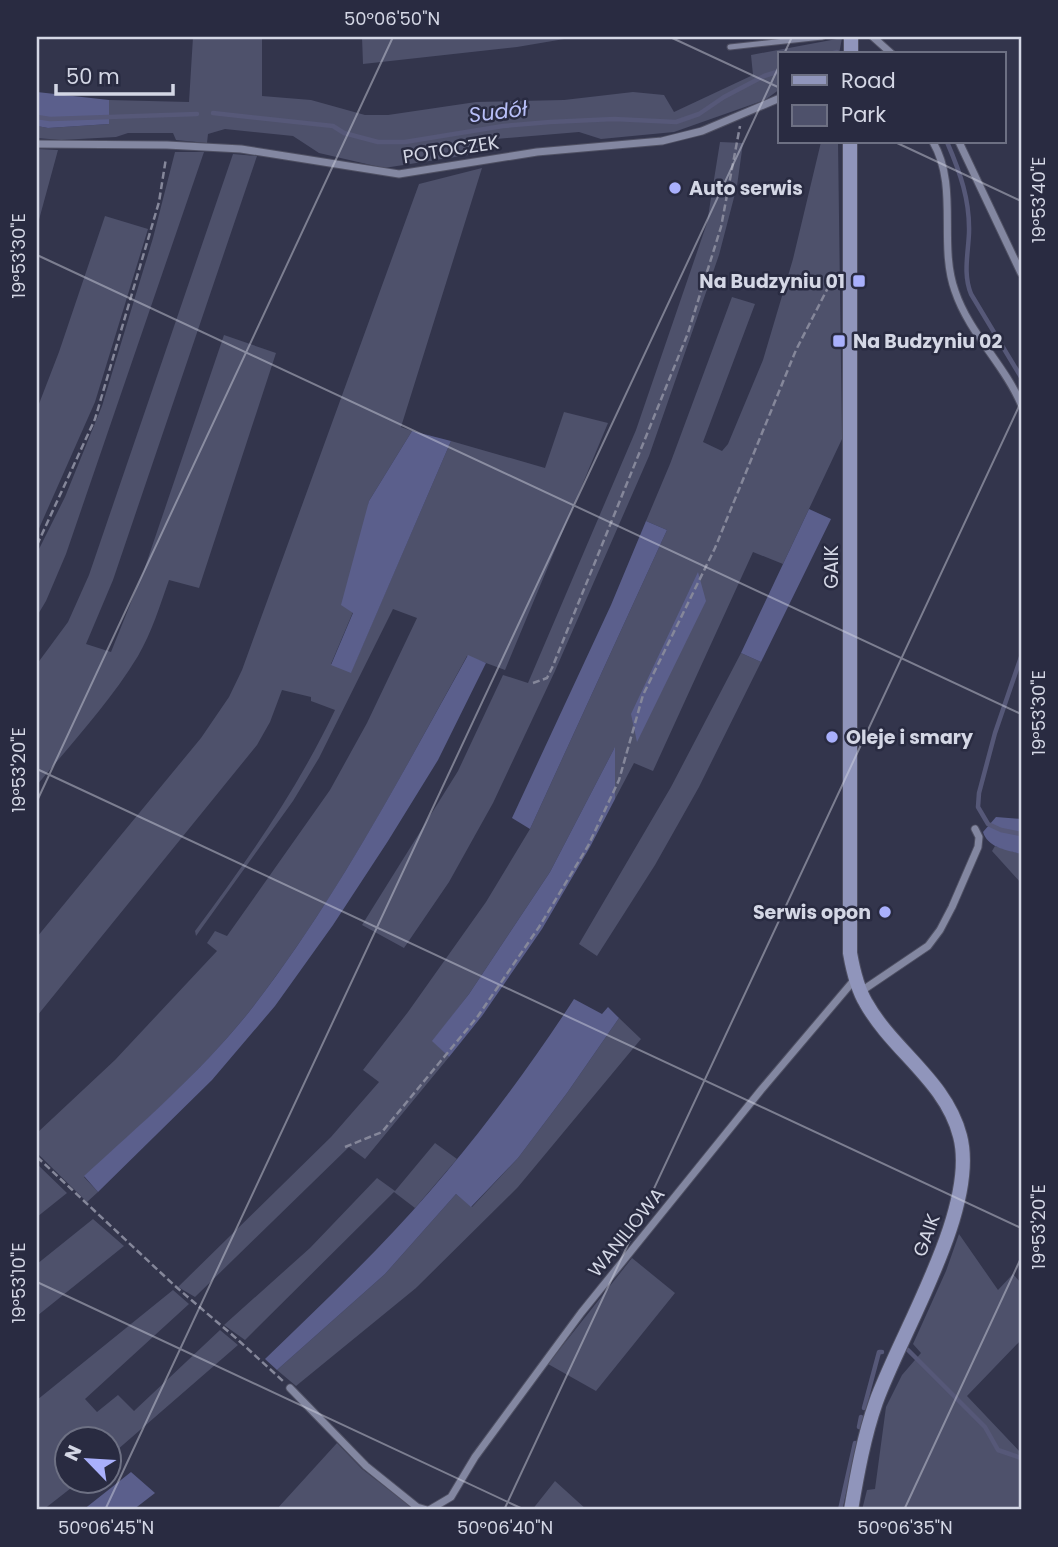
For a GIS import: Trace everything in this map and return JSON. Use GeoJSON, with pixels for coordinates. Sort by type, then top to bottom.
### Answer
{"type":"FeatureCollection","features":[{"type":"Feature","properties":{"kind":"street"},"geometry":{"type":"LineString","coordinates":[[873,37],[890,52]]}},
{"type":"Feature","properties":{"kind":"street","name":"POTOCZEK"},"geometry":{"type":"LineString","coordinates":[[37,144],[167,145],[241,149],[399,174],[537,152],[663,141],[702,131],[778,99]]}},
{"type":"Feature","properties":{"kind":"street","name":"GAIK"},"geometry":{"type":"LineString","coordinates":[[850,144],[850,953],[858,985],[872,1013],[934,1086],[948,1107],[961,1140],[963,1168],[952,1223],[938,1262],[892,1360],[875,1405],[851,1510]]}},
{"type":"Feature","properties":{"kind":"street"},"geometry":{"type":"LineString","coordinates":[[934,144],[943,167],[954,290],[1021,404]]}},
{"type":"Feature","properties":{"kind":"street"},"geometry":{"type":"LineString","coordinates":[[960,144],[1021,273]]}},
{"type":"Feature","properties":{"kind":"street"},"geometry":{"type":"LineString","coordinates":[[858,985],[928,947],[940,930],[978,847],[979,837],[975,829]]}},
{"type":"Feature","properties":{"kind":"street","name":"WANILIOWA"},"geometry":{"type":"LineString","coordinates":[[290,1388],[366,1466],[417,1507],[428,1510],[451,1497],[475,1457],[581,1313],[761,1090],[858,985]]}},
{"type":"Feature","properties":{"kind":"lane"},"geometry":{"type":"LineString","coordinates":[[730,47],[822,37]]}},
{"type":"Feature","properties":{"kind":"path"},"geometry":{"type":"LineString","coordinates":[[533,682],[547,678],[552,668],[688,333],[721,227],[742,115]]}},
{"type":"Feature","properties":{"kind":"path"},"geometry":{"type":"LineString","coordinates":[[37,545],[95,419],[159,202],[167,145]]}},
{"type":"Feature","properties":{"kind":"path"},"geometry":{"type":"LineString","coordinates":[[345,1147],[382,1132],[478,1016],[539,928],[587,846],[619,780],[643,695],[715,548],[796,350],[838,268]]}},
{"type":"Feature","properties":{"kind":"path"},"geometry":{"type":"LineString","coordinates":[[37,1157],[165,1278],[290,1388]]}},
{"type":"Feature","properties":{"kind":"green space"},"geometry":{"type":"Polygon","coordinates":[[[193,37],[262,37],[262,96],[311,100],[365,115],[388,115],[476,102],[564,100],[633,92],[664,95],[674,112],[753,75],[751,55],[842,38],[839,52],[778,52],[778,90],[765,100],[674,132],[601,139],[579,132],[496,139],[494,151],[384,168],[319,153],[293,136],[225,129],[208,134],[207,143],[176,140],[173,133],[128,133],[116,137],[61,140],[37,138],[37,126],[48,128],[109,124],[109,100],[189,102],[193,37]]]}},
{"type":"Feature","properties":{"kind":"green space"},"geometry":{"type":"Polygon","coordinates":[[[362,37],[576,37],[517,47],[363,64],[362,37]]]}},
{"type":"Feature","properties":{"kind":"green space"},"geometry":{"type":"Polygon","coordinates":[[[720,142],[743,143],[737,186],[719,255],[649,456],[555,671],[493,803],[449,882],[404,948],[362,925],[458,771],[503,675],[528,683],[636,430],[707,223],[720,142]]]}},
{"type":"Feature","properties":{"kind":"green space"},"geometry":{"type":"Polygon","coordinates":[[[821,144],[838,144],[842,439],[783,564],[753,552],[653,771],[634,763],[615,799],[614,749],[550,872],[469,994],[433,1041],[449,1057],[365,1159],[349,1147],[195,1297],[178,1287],[331,1137],[379,1082],[363,1070],[486,902],[530,829],[667,530],[646,521],[732,297],[755,304],[703,442],[722,451],[728,444],[763,360],[793,259],[821,144]]]}},
{"type":"Feature","properties":{"kind":"green space"},"geometry":{"type":"Polygon","coordinates":[[[37,149],[58,150],[37,227],[37,149]]]}},
{"type":"Feature","properties":{"kind":"green space"},"geometry":{"type":"Polygon","coordinates":[[[175,152],[204,152],[66,554],[37,616],[37,553],[65,497],[102,406],[153,238],[175,152]]]}},
{"type":"Feature","properties":{"kind":"green space"},"geometry":{"type":"Polygon","coordinates":[[[233,154],[257,156],[113,580],[86,644],[111,652],[144,570],[224,335],[276,353],[199,588],[169,580],[138,656],[90,722],[37,785],[37,664],[68,622],[89,575],[233,154]]]}},
{"type":"Feature","properties":{"kind":"green space"},"geometry":{"type":"Polygon","coordinates":[[[482,168],[401,427],[412,431],[369,501],[353,612],[331,664],[351,672],[451,441],[545,468],[564,412],[608,423],[505,670],[467,656],[365,838],[310,927],[249,1012],[211,1056],[170,1098],[84,1177],[98,1192],[87,1202],[37,1153],[37,1133],[115,1060],[217,951],[207,943],[215,931],[227,936],[330,790],[367,723],[417,618],[393,609],[319,758],[293,801],[196,936],[195,931],[288,797],[335,710],[311,701],[311,697],[282,690],[270,722],[257,745],[37,1016],[37,937],[201,738],[229,697],[242,670],[419,184],[482,168]]]}},
{"type":"Feature","properties":{"kind":"green space"},"geometry":{"type":"Polygon","coordinates":[[[105,216],[148,229],[95,402],[37,533],[37,409],[105,216]]]}},
{"type":"Feature","properties":{"kind":"green space"},"geometry":{"type":"Polygon","coordinates":[[[741,653],[761,662],[699,787],[655,865],[597,956],[579,944],[671,787],[741,653]]]}},
{"type":"Feature","properties":{"kind":"green space"},"geometry":{"type":"Polygon","coordinates":[[[995,846],[1021,854],[1021,883],[992,851],[995,846]]]}},
{"type":"Feature","properties":{"kind":"green space"},"geometry":{"type":"Polygon","coordinates":[[[619,1018],[641,1039],[518,1187],[416,1288],[296,1386],[277,1370],[385,1274],[456,1194],[472,1207],[518,1158],[619,1018]]]}},
{"type":"Feature","properties":{"kind":"green space"},"geometry":{"type":"Polygon","coordinates":[[[435,1143],[457,1159],[415,1208],[394,1192],[245,1340],[224,1325],[310,1248],[377,1178],[395,1191],[435,1143]]]}},
{"type":"Feature","properties":{"kind":"green space"},"geometry":{"type":"Polygon","coordinates":[[[37,1164],[67,1193],[37,1217],[37,1164]]]}},
{"type":"Feature","properties":{"kind":"green space"},"geometry":{"type":"Polygon","coordinates":[[[93,1219],[124,1246],[37,1316],[37,1264],[93,1219]]]}},
{"type":"Feature","properties":{"kind":"green space"},"geometry":{"type":"Polygon","coordinates":[[[959,1234],[998,1290],[1013,1274],[1021,1283],[1021,1340],[967,1396],[1021,1453],[1021,1510],[862,1510],[867,1490],[875,1489],[886,1407],[902,1375],[921,1353],[913,1344],[946,1271],[959,1234]]]}},
{"type":"Feature","properties":{"kind":"green space"},"geometry":{"type":"Polygon","coordinates":[[[632,1258],[675,1293],[596,1391],[548,1364],[632,1258]]]}},
{"type":"Feature","properties":{"kind":"green space"},"geometry":{"type":"Polygon","coordinates":[[[173,1290],[189,1304],[85,1399],[97,1412],[118,1395],[134,1411],[220,1330],[238,1345],[122,1446],[122,1424],[52,1424],[52,1494],[63,1494],[43,1510],[37,1510],[37,1400],[173,1290]]]}},
{"type":"Feature","properties":{"kind":"green space"},"geometry":{"type":"Polygon","coordinates":[[[337,1443],[362,1469],[415,1510],[276,1510],[337,1443]]]}},
{"type":"Feature","properties":{"kind":"green space"},"geometry":{"type":"Polygon","coordinates":[[[555,1481],[587,1510],[532,1510],[555,1481]]]}},
{"type":"Feature","properties":{"kind":"shaded area"},"geometry":{"type":"Polygon","coordinates":[[[37,92],[109,100],[109,124],[48,128],[37,126],[37,92]]]}},
{"type":"Feature","properties":{"kind":"shaded area"},"geometry":{"type":"Polygon","coordinates":[[[412,431],[451,441],[351,673],[331,665],[353,613],[341,605],[369,501],[412,431]]]}},
{"type":"Feature","properties":{"kind":"shaded area"},"geometry":{"type":"Polygon","coordinates":[[[809,509],[831,519],[761,662],[741,653],[809,509]]]}},
{"type":"Feature","properties":{"kind":"shaded area"},"geometry":{"type":"Polygon","coordinates":[[[646,521],[667,530],[530,829],[512,818],[611,605],[646,521]]]}},
{"type":"Feature","properties":{"kind":"shaded area"},"geometry":{"type":"Polygon","coordinates":[[[698,572],[706,601],[637,742],[631,714],[698,572]]]}},
{"type":"Feature","properties":{"kind":"shaded area"},"geometry":{"type":"Polygon","coordinates":[[[468,655],[486,663],[438,760],[333,925],[275,1006],[212,1080],[98,1192],[84,1176],[211,1056],[249,1012],[310,927],[392,793],[468,655]]]}},
{"type":"Feature","properties":{"kind":"shaded area"},"geometry":{"type":"Polygon","coordinates":[[[615,747],[615,799],[590,847],[542,929],[482,1016],[449,1057],[432,1041],[469,994],[550,872],[615,747]]]}},
{"type":"Feature","properties":{"kind":"shaded area"},"geometry":{"type":"Polygon","coordinates":[[[996,817],[1021,819],[1021,854],[999,848],[985,837],[983,832],[996,817]]]}},
{"type":"Feature","properties":{"kind":"shaded area"},"geometry":{"type":"Polygon","coordinates":[[[574,999],[602,1014],[608,1007],[619,1018],[518,1158],[471,1207],[456,1194],[385,1274],[277,1370],[265,1359],[362,1264],[456,1161],[529,1065],[574,999]]]}},
{"type":"Feature","properties":{"kind":"shaded area"},"geometry":{"type":"Polygon","coordinates":[[[131,1472],[155,1493],[133,1510],[83,1510],[103,1494],[122,1494],[122,1479],[131,1472]]]}},
{"type":"Feature","properties":{"kind":"waterway","name":"Sudół"},"geometry":{"type":"LineString","coordinates":[[213,113],[333,126],[344,133],[378,142],[405,142],[503,126],[550,122],[614,119],[676,122],[699,114],[724,97],[778,72]]}},
{"type":"Feature","properties":{"kind":"waterway","name":"Sudół"},"geometry":{"type":"LineString","coordinates":[[37,117],[50,119],[197,114]]}},
{"type":"Feature","properties":{"kind":"waterway","name":"Sudół"},"geometry":{"type":"LineString","coordinates":[[948,144],[960,175],[968,209],[967,272],[971,294],[1021,377]]}},
{"type":"Feature","properties":{"kind":"waterway","name":"Sudół"},"geometry":{"type":"LineString","coordinates":[[1021,657],[995,733],[979,793],[978,807],[988,824],[1021,834]]}},
{"type":"Feature","properties":{"kind":"waterway"},"geometry":{"type":"LineString","coordinates":[[908,1350],[985,1427],[998,1450],[1021,1458]]}},
{"type":"Feature","properties":{"kind":"waterway"},"geometry":{"type":"LineString","coordinates":[[864,1408],[879,1352],[882,1352]]}},
{"type":"Feature","properties":{"kind":"waterway"},"geometry":{"type":"LineString","coordinates":[[859,1427],[861,1417]]}},
{"type":"Feature","properties":{"kind":"waterway"},"geometry":{"type":"LineString","coordinates":[[840,1510],[855,1443]]}},
{"type":"Feature","properties":{"kind":"place","name":"Auto serwis"},"geometry":{"type":"Point","coordinates":[675,188]}},
{"type":"Feature","properties":{"kind":"place","name":"Na Budzyniu 01"},"geometry":{"type":"Point","coordinates":[859,281]}},
{"type":"Feature","properties":{"kind":"place","name":"Na Budzyniu 02"},"geometry":{"type":"Point","coordinates":[839,341]}},
{"type":"Feature","properties":{"kind":"place","name":"Oleje i smary"},"geometry":{"type":"Point","coordinates":[832,737]}},
{"type":"Feature","properties":{"kind":"place","name":"Serwis opon"},"geometry":{"type":"Point","coordinates":[885,912]}}]}
